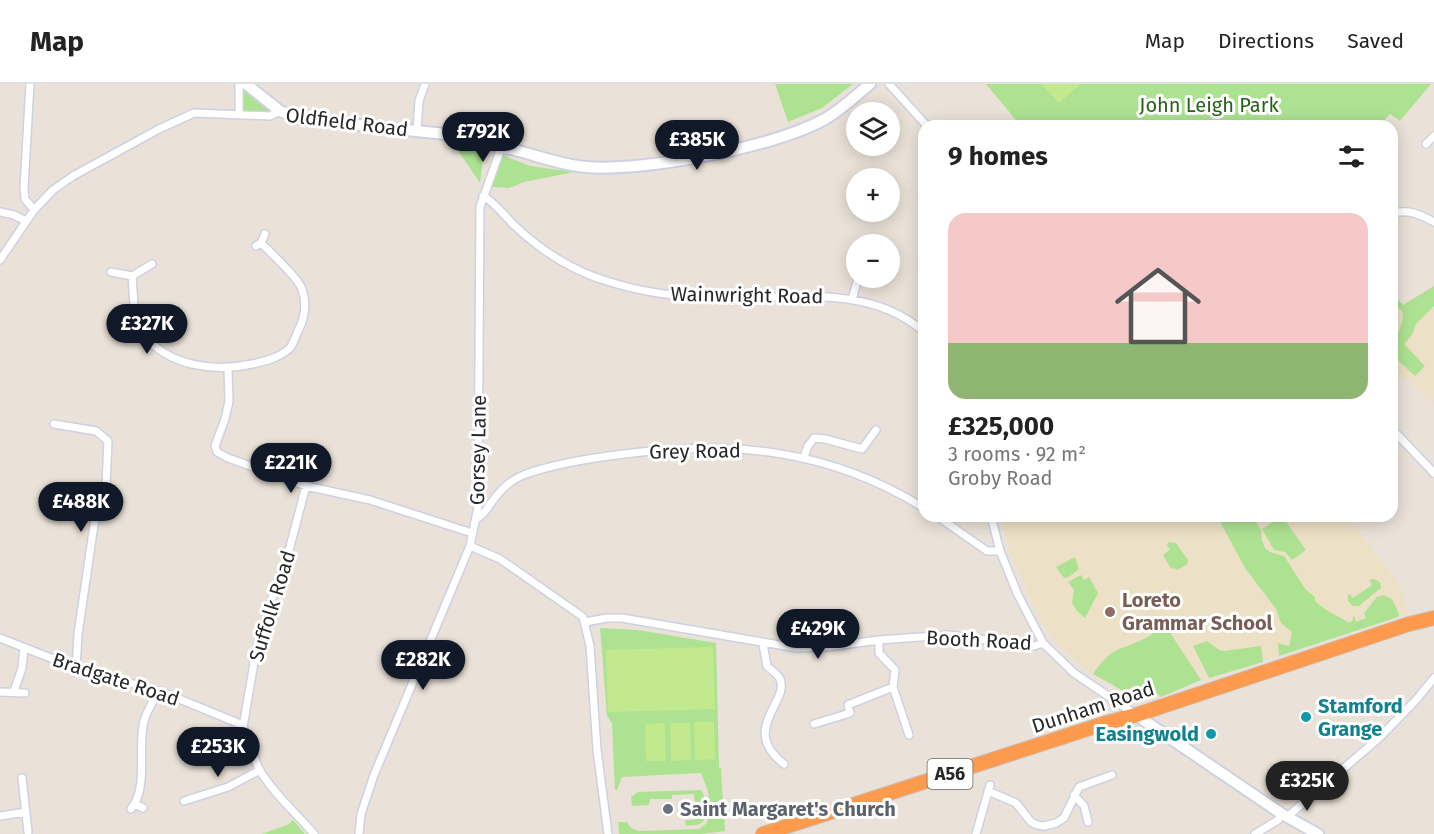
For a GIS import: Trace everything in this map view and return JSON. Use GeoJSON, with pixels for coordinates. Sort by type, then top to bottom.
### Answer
{"type":"FeatureCollection","features":[{"type":"Feature","properties":{"kind":"highway","name":"Dunham Road"},"geometry":{"type":"LineString","coordinates":[[763,834],[1136,715],[1399,627],[1434,618]]}},
{"type":"Feature","properties":{"kind":"street"},"geometry":{"type":"LineString","coordinates":[[30,84],[24,188],[25,199],[34,210]]}},
{"type":"Feature","properties":{"kind":"street"},"geometry":{"type":"LineString","coordinates":[[239,84],[239,114]]}},
{"type":"Feature","properties":{"kind":"street"},"geometry":{"type":"LineString","coordinates":[[246,84],[280,111]]}},
{"type":"Feature","properties":{"kind":"street"},"geometry":{"type":"LineString","coordinates":[[417,130],[419,101],[425,84]]}},
{"type":"Feature","properties":{"kind":"street","name":"Oldfield Road"},"geometry":{"type":"LineString","coordinates":[[0,260],[34,210],[53,190],[73,176],[194,112],[270,116],[280,111],[300,119],[484,138],[501,148],[590,168],[653,164],[748,146],[807,128],[833,114],[870,84]]}},
{"type":"Feature","properties":{"kind":"street"},"geometry":{"type":"LineString","coordinates":[[890,84],[922,120]]}},
{"type":"Feature","properties":{"kind":"street"},"geometry":{"type":"LineString","coordinates":[[1426,144],[1434,136]]}},
{"type":"Feature","properties":{"kind":"street","name":"Gorsey Lane"},"geometry":{"type":"LineString","coordinates":[[359,834],[361,814],[374,775],[470,546],[476,519],[478,507],[480,207],[501,148]]}},
{"type":"Feature","properties":{"kind":"street","name":"Wainwright Road"},"geometry":{"type":"LineString","coordinates":[[483,196],[546,253],[585,273],[607,281],[650,291],[687,296],[739,298],[798,295],[852,300],[885,309],[905,318],[918,328]]}},
{"type":"Feature","properties":{"kind":"street"},"geometry":{"type":"LineString","coordinates":[[1398,211],[1417,213],[1434,222]]}},
{"type":"Feature","properties":{"kind":"street"},"geometry":{"type":"LineString","coordinates":[[0,212],[15,215],[26,221]]}},
{"type":"Feature","properties":{"kind":"street"},"geometry":{"type":"LineString","coordinates":[[132,276],[137,321],[142,333],[153,344],[178,360],[194,365],[228,369],[267,361],[280,356],[291,346],[303,320],[305,304],[301,286],[259,244],[265,234]]}},
{"type":"Feature","properties":{"kind":"street"},"geometry":{"type":"LineString","coordinates":[[111,272],[132,276],[152,264]]}},
{"type":"Feature","properties":{"kind":"street"},"geometry":{"type":"LineString","coordinates":[[852,300],[855,288]]}},
{"type":"Feature","properties":{"kind":"street"},"geometry":{"type":"LineString","coordinates":[[228,369],[229,401],[215,450],[228,458],[306,486],[370,501],[472,533]]}},
{"type":"Feature","properties":{"kind":"street"},"geometry":{"type":"LineString","coordinates":[[54,424],[96,430],[108,441],[109,448],[106,485],[94,530],[78,634],[76,668]]}},
{"type":"Feature","properties":{"kind":"street"},"geometry":{"type":"LineString","coordinates":[[804,457],[814,438],[862,449],[876,430]]}},
{"type":"Feature","properties":{"kind":"street"},"geometry":{"type":"LineString","coordinates":[[1398,435],[1434,473]]}},
{"type":"Feature","properties":{"kind":"street","name":"Grey Road"},"geometry":{"type":"LineString","coordinates":[[476,519],[482,516],[503,488],[524,474],[593,458],[657,450],[746,449],[804,457],[874,481],[918,505]]}},
{"type":"Feature","properties":{"kind":"street","name":"Suffolk Road"},"geometry":{"type":"LineString","coordinates":[[243,727],[256,651],[287,558],[306,486]]}},
{"type":"Feature","properties":{"kind":"street"},"geometry":{"type":"LineString","coordinates":[[946,522],[987,551],[1000,551]]}},
{"type":"Feature","properties":{"kind":"street"},"geometry":{"type":"LineString","coordinates":[[992,522],[1000,551],[1018,595],[1043,643]]}},
{"type":"Feature","properties":{"kind":"street"},"geometry":{"type":"LineString","coordinates":[[470,546],[500,559],[567,604],[579,613],[585,622],[590,646],[597,750],[608,831]]}},
{"type":"Feature","properties":{"kind":"street","name":"Booth Road"},"geometry":{"type":"LineString","coordinates":[[585,622],[622,618],[798,648],[948,635],[1034,646],[1043,643],[1074,672],[1136,715]]}},
{"type":"Feature","properties":{"kind":"street","name":"Bradgate Road"},"geometry":{"type":"LineString","coordinates":[[0,638],[76,668],[159,691],[243,727]]}},
{"type":"Feature","properties":{"kind":"street"},"geometry":{"type":"LineString","coordinates":[[879,640],[879,652],[895,670],[893,687],[909,735]]}},
{"type":"Feature","properties":{"kind":"street"},"geometry":{"type":"LineString","coordinates":[[764,644],[767,666],[779,676],[781,682],[781,689],[766,723],[766,738],[772,752],[784,764]]}},
{"type":"Feature","properties":{"kind":"street"},"geometry":{"type":"LineString","coordinates":[[14,691],[22,668],[24,648]]}},
{"type":"Feature","properties":{"kind":"street"},"geometry":{"type":"LineString","coordinates":[[1256,834],[1285,815],[1379,738],[1434,678]]}},
{"type":"Feature","properties":{"kind":"street"},"geometry":{"type":"LineString","coordinates":[[814,724],[850,713],[848,705],[893,687]]}},
{"type":"Feature","properties":{"kind":"street"},"geometry":{"type":"LineString","coordinates":[[143,808],[133,807],[141,782],[144,721],[159,691]]}},
{"type":"Feature","properties":{"kind":"street"},"geometry":{"type":"LineString","coordinates":[[0,692],[25,693]]}},
{"type":"Feature","properties":{"kind":"street"},"geometry":{"type":"LineString","coordinates":[[1136,715],[1285,815],[1318,834]]}},
{"type":"Feature","properties":{"kind":"street"},"geometry":{"type":"LineString","coordinates":[[243,727],[260,770],[314,834]]}},
{"type":"Feature","properties":{"kind":"street"},"geometry":{"type":"LineString","coordinates":[[184,801],[228,787],[260,770]]}},
{"type":"Feature","properties":{"kind":"street"},"geometry":{"type":"LineString","coordinates":[[975,834],[989,788],[1016,803],[1031,822],[1040,826],[1053,824],[1064,818],[1080,786],[1112,775]]}},
{"type":"Feature","properties":{"kind":"street"},"geometry":{"type":"LineString","coordinates":[[22,778],[28,832]]}},
{"type":"Feature","properties":{"kind":"street"},"geometry":{"type":"LineString","coordinates":[[1074,795],[1084,806],[1088,822]]}},
{"type":"Feature","properties":{"kind":"street"},"geometry":{"type":"LineString","coordinates":[[0,816],[26,812]]}},
{"type":"Feature","properties":{"kind":"street"},"geometry":{"type":"LineString","coordinates":[[1268,826],[1272,834]]}},
{"type":"Feature","properties":{"kind":"shaded area"},"geometry":{"type":"Polygon","coordinates":[[[1434,286],[1434,406],[1408,378],[1405,380],[1401,376],[1398,379],[1398,300],[1403,305],[1434,286]]]}},
{"type":"Feature","properties":{"kind":"shaded area"},"geometry":{"type":"Polygon","coordinates":[[[1002,522],[1352,522],[1399,584],[1409,614],[1201,680],[1161,697],[1154,696],[1147,699],[1134,697],[1086,669],[1057,643],[1042,623],[1010,553],[1002,522]]]}},
{"type":"Feature","properties":{"kind":"green space"},"geometry":{"type":"Polygon","coordinates":[[[239,84],[280,111],[270,116],[239,114],[239,84]]]}},
{"type":"Feature","properties":{"kind":"green space"},"geometry":{"type":"Polygon","coordinates":[[[775,84],[853,84],[822,108],[788,122],[775,84]]]}},
{"type":"Feature","properties":{"kind":"green space","name":"John Leigh Park"},"geometry":{"type":"Polygon","coordinates":[[[986,84],[1431,84],[1400,121],[1390,114],[1385,120],[1016,120],[986,84]]]}},
{"type":"Feature","properties":{"kind":"green space"},"geometry":{"type":"Polygon","coordinates":[[[1041,84],[1081,84],[1059,103],[1041,84]]]}},
{"type":"Feature","properties":{"kind":"green space"},"geometry":{"type":"Polygon","coordinates":[[[451,140],[484,149],[480,183],[451,140]]]}},
{"type":"Feature","properties":{"kind":"green space"},"geometry":{"type":"Polygon","coordinates":[[[495,152],[530,166],[574,172],[524,182],[509,188],[491,187],[495,152]]]}},
{"type":"Feature","properties":{"kind":"green space"},"geometry":{"type":"Polygon","coordinates":[[[1434,286],[1434,306],[1416,324],[1412,335],[1404,344],[1425,366],[1415,376],[1398,360],[1398,333],[1403,317],[1402,311],[1398,308],[1398,300],[1403,305],[1434,286]]]}},
{"type":"Feature","properties":{"kind":"green space"},"geometry":{"type":"Polygon","coordinates":[[[1220,522],[1256,522],[1261,530],[1265,548],[1284,556],[1306,590],[1315,597],[1315,601],[1349,623],[1349,621],[1352,622],[1354,615],[1356,622],[1366,618],[1364,613],[1377,597],[1384,595],[1392,599],[1399,614],[1398,617],[1279,656],[1278,643],[1289,646],[1292,632],[1281,623],[1276,609],[1245,568],[1220,522]]]}},
{"type":"Feature","properties":{"kind":"green space"},"geometry":{"type":"Polygon","coordinates":[[[1273,522],[1286,522],[1306,550],[1292,560],[1285,552],[1274,550],[1262,529],[1273,522]]]}},
{"type":"Feature","properties":{"kind":"green space"},"geometry":{"type":"Polygon","coordinates":[[[1169,542],[1176,543],[1188,560],[1188,564],[1177,570],[1171,569],[1163,555],[1170,550],[1167,545],[1169,542]]]}},
{"type":"Feature","properties":{"kind":"green space"},"geometry":{"type":"Polygon","coordinates":[[[1075,557],[1079,569],[1064,578],[1056,567],[1075,557]]]}},
{"type":"Feature","properties":{"kind":"green space"},"geometry":{"type":"Polygon","coordinates":[[[1081,575],[1084,580],[1089,577],[1098,593],[1085,618],[1072,603],[1074,590],[1068,582],[1081,575]]]}},
{"type":"Feature","properties":{"kind":"green space"},"geometry":{"type":"Polygon","coordinates":[[[1374,579],[1380,582],[1381,588],[1359,606],[1353,606],[1348,601],[1348,595],[1350,594],[1353,598],[1372,585],[1369,580],[1374,579]]]}},
{"type":"Feature","properties":{"kind":"green space"},"geometry":{"type":"Polygon","coordinates":[[[1163,622],[1201,680],[1161,697],[1158,694],[1144,699],[1134,697],[1093,674],[1110,655],[1148,637],[1163,622]]]}},
{"type":"Feature","properties":{"kind":"green space"},"geometry":{"type":"Polygon","coordinates":[[[600,628],[638,630],[716,643],[719,768],[721,768],[723,804],[714,805],[709,802],[708,791],[701,773],[622,777],[615,790],[612,723],[607,716],[600,628]]]}},
{"type":"Feature","properties":{"kind":"green space"},"geometry":{"type":"Polygon","coordinates":[[[1207,641],[1224,651],[1261,646],[1263,662],[1209,678],[1193,646],[1207,641]]]}},
{"type":"Feature","properties":{"kind":"green space"},"geometry":{"type":"Polygon","coordinates":[[[713,647],[715,709],[608,712],[606,650],[713,647]]]}},
{"type":"Feature","properties":{"kind":"green space"},"geometry":{"type":"Polygon","coordinates":[[[694,722],[714,722],[715,759],[695,760],[694,722]]]}},
{"type":"Feature","properties":{"kind":"green space"},"geometry":{"type":"Polygon","coordinates":[[[665,723],[666,761],[646,761],[645,724],[665,723]]]}},
{"type":"Feature","properties":{"kind":"green space"},"geometry":{"type":"Polygon","coordinates":[[[670,723],[690,723],[691,760],[671,761],[670,723]]]}},
{"type":"Feature","properties":{"kind":"green space"},"geometry":{"type":"Polygon","coordinates":[[[701,790],[706,802],[706,810],[703,822],[697,825],[686,826],[685,820],[694,820],[694,814],[699,813],[699,803],[695,803],[694,794],[672,795],[672,799],[650,799],[649,805],[632,806],[631,797],[638,792],[701,790]]]}},
{"type":"Feature","properties":{"kind":"green space"},"geometry":{"type":"Polygon","coordinates":[[[724,808],[725,831],[702,834],[619,834],[618,822],[627,822],[631,828],[639,831],[699,829],[707,823],[709,810],[724,808]]]}},
{"type":"Feature","properties":{"kind":"green space"},"geometry":{"type":"Polygon","coordinates":[[[293,820],[305,834],[262,834],[289,824],[293,820]]]}},
{"type":"Feature","properties":{"kind":"place","name":"Loreto Grammar School"},"geometry":{"type":"Point","coordinates":[1110,612]}},
{"type":"Feature","properties":{"kind":"place","name":"Stamford Grange"},"geometry":{"type":"Point","coordinates":[1306,717]}},
{"type":"Feature","properties":{"kind":"place","name":"Easingwold"},"geometry":{"type":"Point","coordinates":[1211,734]}},
{"type":"Feature","properties":{"kind":"place","name":"Saint Margaret's Church"},"geometry":{"type":"Point","coordinates":[668,809]}}]}
